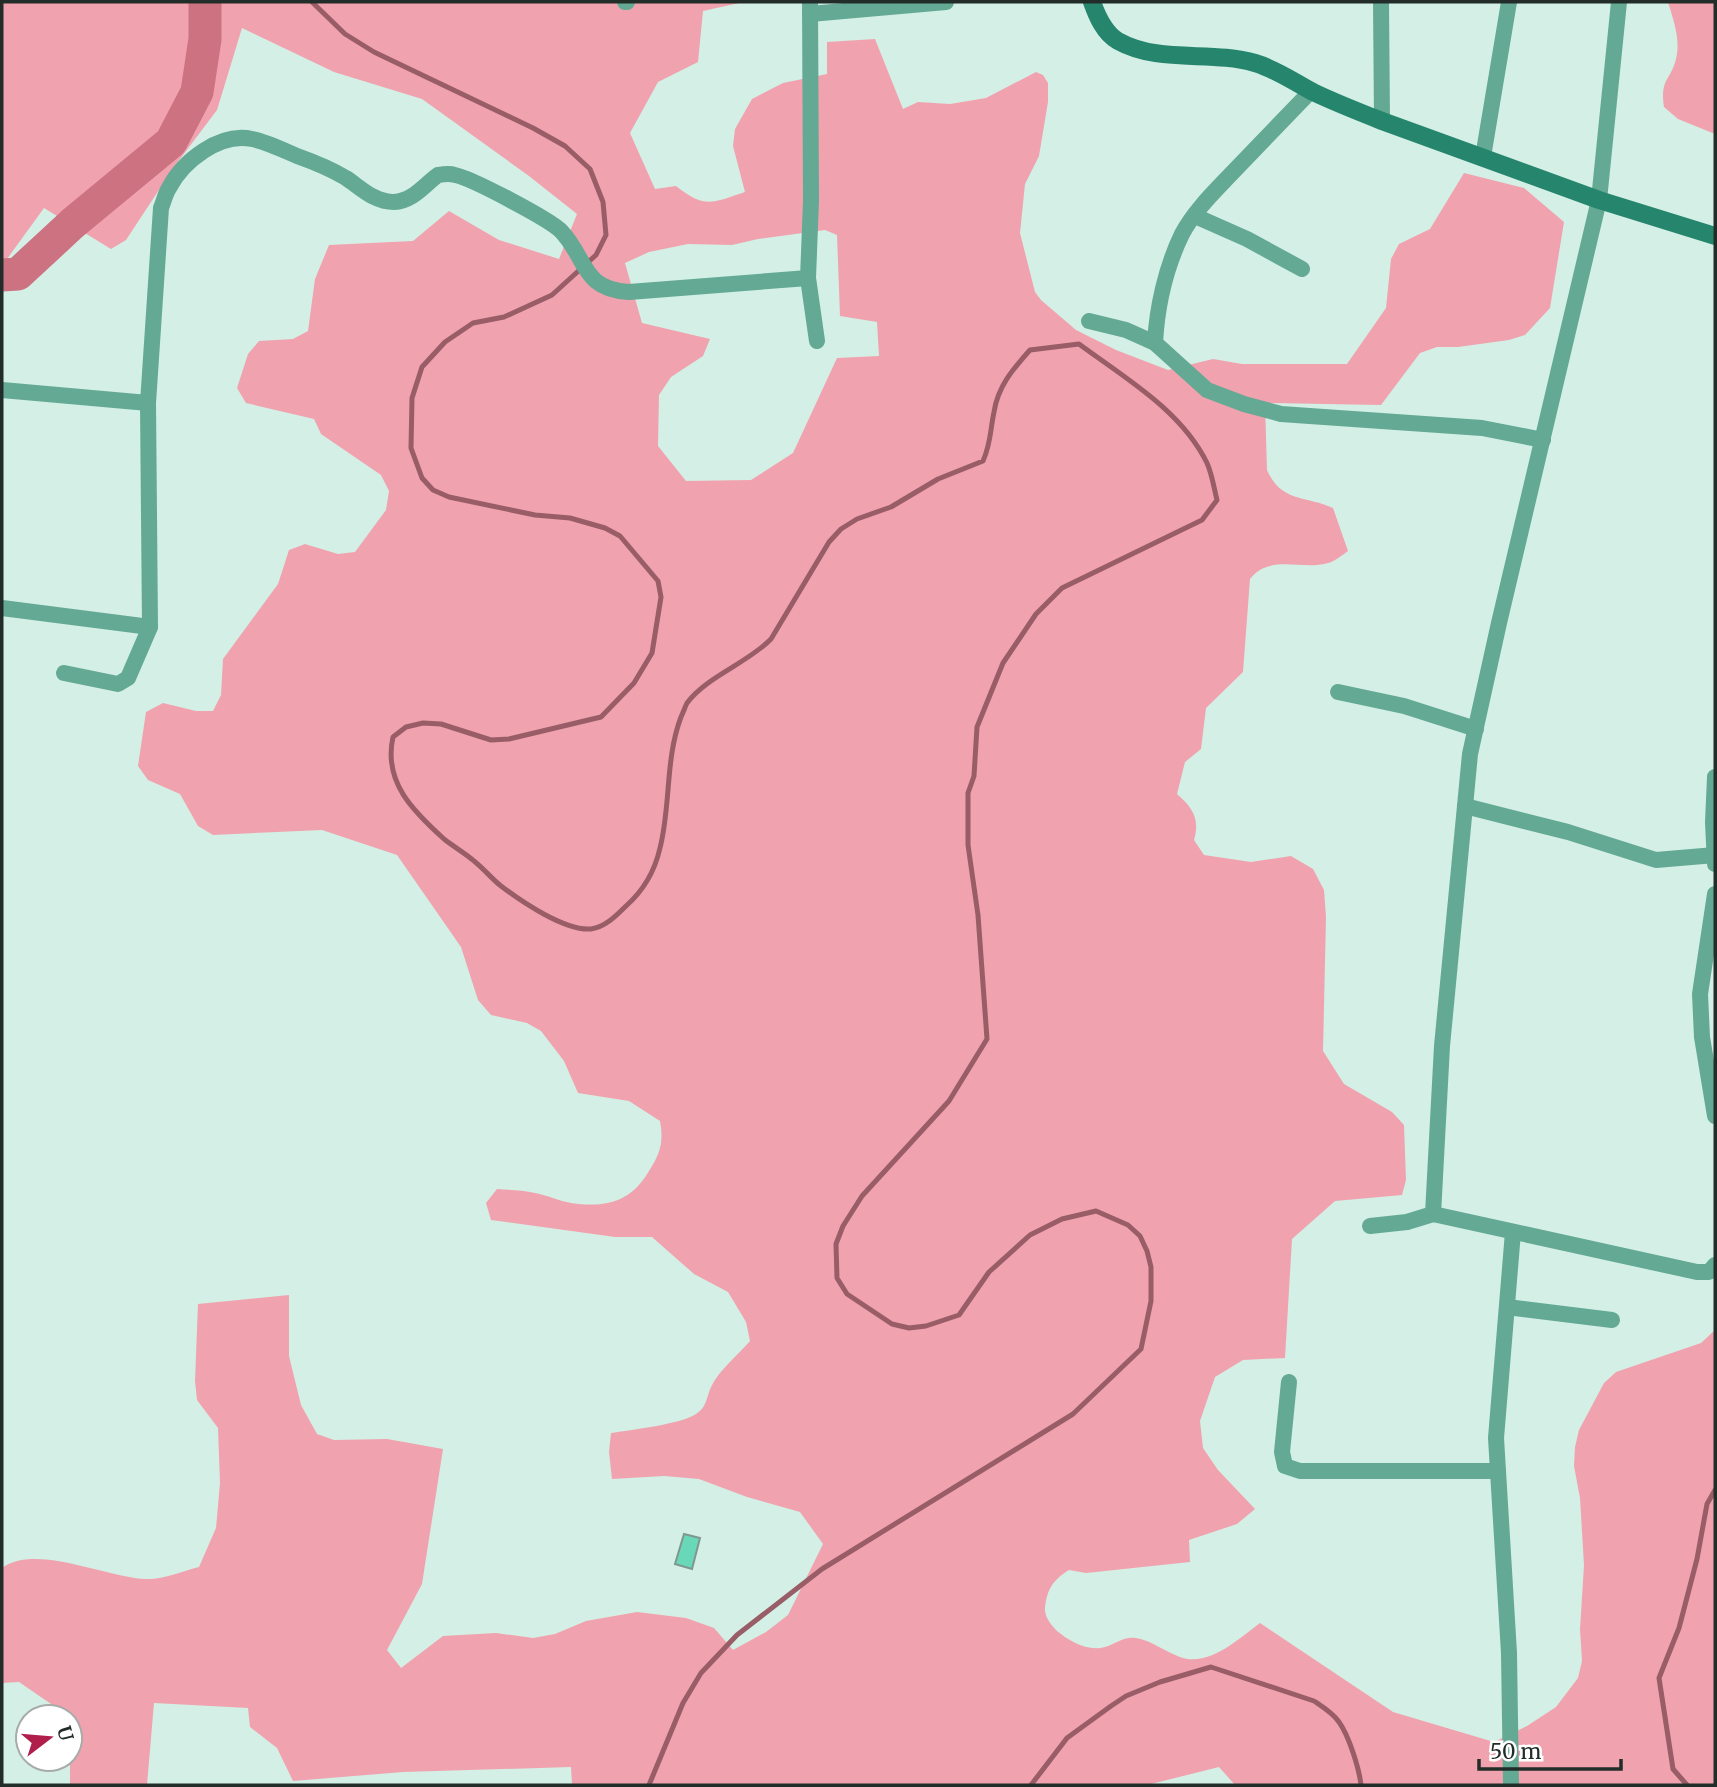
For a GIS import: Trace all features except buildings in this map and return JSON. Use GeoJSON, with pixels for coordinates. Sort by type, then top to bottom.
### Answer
{"type":"FeatureCollection","features":[{"type":"Feature","properties":{"kind":"main road"},"geometry":{"type":"LineString","coordinates":[[1092,2],[1096,15],[1109,35],[1119,42],[1148,51],[1220,56],[1256,63],[1311,91],[1382,121],[1599,200],[1715,236]]}},
{"type":"Feature","properties":{"kind":"street"},"geometry":{"type":"LineString","coordinates":[[817,341],[808,278],[811,201],[810,8],[946,2]]}},
{"type":"Feature","properties":{"kind":"street"},"geometry":{"type":"LineString","coordinates":[[1381,2],[1382,121]]}},
{"type":"Feature","properties":{"kind":"street"},"geometry":{"type":"LineString","coordinates":[[1483,157],[1509,2]]}},
{"type":"Feature","properties":{"kind":"street"},"geometry":{"type":"LineString","coordinates":[[1433,1214],[1442,1046],[1470,754],[1599,200],[1619,2]]}},
{"type":"Feature","properties":{"kind":"street"},"geometry":{"type":"LineString","coordinates":[[1155,343],[1158,312],[1171,261],[1183,233],[1218,187],[1311,91]]}},
{"type":"Feature","properties":{"kind":"street"},"geometry":{"type":"LineString","coordinates":[[64,673],[118,684],[128,678],[150,626],[148,403],[161,208],[169,188],[193,158],[211,146],[231,139],[251,138],[320,165],[346,178],[373,197],[385,201],[396,202],[408,198],[421,191],[438,175],[458,175],[545,219],[561,231],[592,279],[611,291],[629,292],[808,278]]}},
{"type":"Feature","properties":{"kind":"street"},"geometry":{"type":"LineString","coordinates":[[1195,216],[1247,239],[1302,269]]}},
{"type":"Feature","properties":{"kind":"street"},"geometry":{"type":"LineString","coordinates":[[1089,321],[1126,330],[1155,343],[1207,390],[1281,414],[1482,429],[1543,440]]}},
{"type":"Feature","properties":{"kind":"street"},"geometry":{"type":"LineString","coordinates":[[2,390],[148,403]]}},
{"type":"Feature","properties":{"kind":"street"},"geometry":{"type":"LineString","coordinates":[[2,608],[150,626]]}},
{"type":"Feature","properties":{"kind":"street"},"geometry":{"type":"LineString","coordinates":[[1338,692],[1404,706],[1476,729]]}},
{"type":"Feature","properties":{"kind":"street"},"geometry":{"type":"LineString","coordinates":[[1465,806],[1568,832],[1656,860],[1715,858],[1715,777]]}},
{"type":"Feature","properties":{"kind":"street"},"geometry":{"type":"LineString","coordinates":[[1715,894],[1700,994],[1702,1037],[1715,1116]]}},
{"type":"Feature","properties":{"kind":"street"},"geometry":{"type":"LineString","coordinates":[[1370,1226],[1407,1222],[1433,1214],[1697,1272],[1709,1272],[1715,1265]]}},
{"type":"Feature","properties":{"kind":"street"},"geometry":{"type":"LineString","coordinates":[[1511,1785],[1508,1653],[1496,1438],[1513,1232]]}},
{"type":"Feature","properties":{"kind":"street"},"geometry":{"type":"LineString","coordinates":[[1507,1307],[1612,1320]]}},
{"type":"Feature","properties":{"kind":"street"},"geometry":{"type":"LineString","coordinates":[[1289,1382],[1282,1452],[1285,1466],[1300,1471],[1498,1471]]}},
{"type":"Feature","properties":{"kind":"shaded area"},"geometry":{"type":"Polygon","coordinates":[[[2,2],[744,2],[703,11],[698,62],[658,82],[630,133],[655,189],[676,186],[694,198],[709,202],[745,192],[733,146],[735,129],[752,99],[783,83],[827,74],[827,42],[875,39],[903,109],[918,102],[950,104],[986,98],[1036,72],[1043,75],[1048,83],[1048,102],[1039,156],[1025,184],[1020,233],[1035,292],[1076,330],[1116,350],[1168,370],[1213,359],[1242,364],[1347,364],[1386,308],[1391,259],[1399,244],[1430,229],[1464,173],[1524,188],[1564,222],[1550,308],[1525,335],[1509,340],[1458,347],[1437,347],[1420,353],[1381,405],[1265,403],[1267,470],[1273,481],[1287,493],[1333,508],[1348,551],[1327,563],[1266,567],[1250,579],[1243,672],[1206,708],[1201,749],[1185,762],[1177,794],[1194,814],[1194,840],[1204,855],[1251,862],[1291,856],[1313,869],[1324,890],[1326,917],[1323,1051],[1344,1084],[1392,1112],[1404,1125],[1406,1180],[1402,1195],[1335,1201],[1292,1239],[1285,1358],[1243,1360],[1215,1377],[1200,1421],[1203,1448],[1218,1470],[1255,1509],[1237,1524],[1189,1540],[1190,1562],[1086,1573],[1069,1570],[1052,1586],[1047,1595],[1045,1611],[1057,1631],[1086,1647],[1099,1648],[1124,1639],[1136,1638],[1191,1659],[1223,1650],[1260,1623],[1393,1712],[1494,1742],[1527,1726],[1556,1707],[1578,1678],[1582,1661],[1580,1629],[1584,1565],[1580,1498],[1574,1466],[1575,1447],[1579,1430],[1604,1383],[1616,1372],[1701,1343],[1715,1330],[1715,1785],[1235,1785],[1219,1767],[1147,1785],[572,1785],[571,1767],[403,1772],[293,1781],[277,1748],[250,1727],[248,1708],[154,1703],[147,1785],[70,1785],[70,1773],[84,1773],[84,1703],[50,1703],[19,1682],[2,1683],[2,1568],[16,1561],[52,1560],[130,1577],[152,1579],[199,1567],[216,1528],[220,1483],[218,1428],[197,1400],[195,1381],[198,1304],[289,1295],[289,1356],[301,1405],[317,1434],[334,1440],[387,1439],[443,1449],[422,1584],[387,1650],[401,1668],[443,1636],[496,1633],[533,1638],[555,1634],[586,1621],[637,1612],[686,1618],[714,1628],[733,1650],[766,1632],[788,1615],[823,1544],[800,1512],[747,1497],[699,1479],[664,1476],[612,1479],[609,1452],[611,1433],[668,1424],[696,1414],[704,1405],[719,1375],[750,1341],[746,1322],[728,1292],[694,1274],[652,1237],[615,1237],[491,1220],[486,1203],[497,1189],[530,1192],[584,1204],[606,1203],[626,1196],[642,1181],[656,1159],[661,1142],[660,1121],[629,1101],[578,1093],[564,1061],[541,1031],[527,1023],[491,1015],[478,1000],[461,947],[397,855],[322,830],[213,835],[198,826],[180,794],[148,780],[138,766],[146,712],[163,703],[196,711],[213,711],[221,695],[223,659],[278,584],[289,550],[305,544],[338,554],[355,552],[386,510],[389,491],[381,475],[321,434],[314,419],[246,403],[237,388],[248,354],[259,341],[293,339],[308,331],[315,279],[329,245],[413,241],[449,211],[499,240],[559,259],[577,214],[422,99],[334,72],[242,28],[217,110],[174,167],[126,240],[111,249],[44,208],[7,259],[2,259],[2,2]],[[825,230],[732,245],[688,244],[649,252],[625,263],[642,323],[710,339],[703,356],[671,377],[659,395],[658,446],[686,481],[751,480],[793,453],[837,358],[879,356],[877,322],[840,316],[837,235],[825,230]]]}},
{"type":"Feature","properties":{"kind":"shaded area"},"geometry":{"type":"Polygon","coordinates":[[[1668,2],[1715,2],[1715,134],[1678,119],[1664,107],[1664,85],[1674,66],[1678,44],[1668,2]]]}},
{"type":"Feature","properties":{"kind":"waterway"},"geometry":{"type":"LineString","coordinates":[[2,275],[18,274],[73,223],[171,142],[197,92],[205,39],[205,2]]}},
{"type":"Feature","properties":{"kind":"waterway"},"geometry":{"type":"LineString","coordinates":[[312,2],[345,34],[374,52],[565,146],[590,169],[603,202],[606,235],[596,255],[552,295],[504,317],[473,323],[445,342],[422,367],[412,398],[411,448],[422,478],[433,490],[449,497],[535,515],[570,518],[605,528],[620,536],[658,581],[661,597],[652,653],[634,683],[601,717],[509,739],[491,740],[441,724],[423,723],[406,727],[393,737],[392,768],[397,782],[422,818],[501,886],[544,914],[569,925],[591,929],[610,920],[638,894],[652,872],[658,856],[676,733],[687,703],[705,685],[762,648],[771,639],[829,542],[841,529],[857,519],[891,507],[938,479],[983,461],[999,394],[1012,371],[1030,350],[1079,344],[1150,396],[1196,444],[1209,467],[1217,500],[1202,520],[1062,588],[1036,614],[1003,663],[977,727],[974,776],[968,793],[968,845],[978,915],[987,1039],[949,1101],[862,1196],[843,1226],[836,1244],[837,1278],[847,1294],[892,1324],[909,1328],[926,1326],[959,1315],[989,1272],[1030,1235],[1062,1219],[1096,1211],[1128,1225],[1140,1236],[1147,1251],[1151,1267],[1151,1301],[1141,1349],[1073,1414],[822,1569],[737,1635],[701,1673],[683,1703],[649,1785]]}},
{"type":"Feature","properties":{"kind":"waterway"},"geometry":{"type":"LineString","coordinates":[[1687,1785],[1673,1769],[1659,1678],[1679,1628],[1697,1559],[1707,1504],[1715,1490]]}},
{"type":"Feature","properties":{"kind":"waterway"},"geometry":{"type":"LineString","coordinates":[[1031,1785],[1067,1738],[1126,1696],[1160,1682],[1211,1667],[1314,1701],[1328,1710],[1343,1728],[1356,1761],[1361,1785]]}}]}
